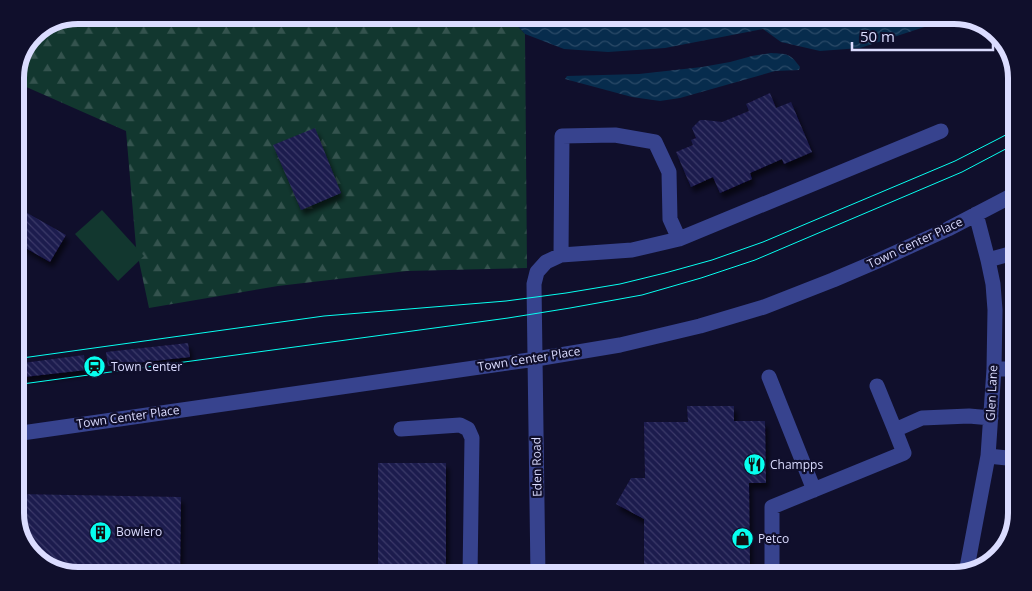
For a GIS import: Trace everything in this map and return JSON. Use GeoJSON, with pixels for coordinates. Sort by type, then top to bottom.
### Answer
{"type":"FeatureCollection","features":[{"type":"Feature","properties":{"kind":"street"},"geometry":{"type":"LineString","coordinates":[[679,239],[670,219],[669,172],[656,142],[615,135],[562,136],[562,255],[632,250],[679,239],[941,131]]}},
{"type":"Feature","properties":{"kind":"street","name":"Town Center Place"},"geometry":{"type":"LineString","coordinates":[[24,433],[620,345],[700,326],[764,306],[833,280],[948,228],[1008,198]]}},
{"type":"Feature","properties":{"kind":"street","name":"Glen Lane"},"geometry":{"type":"LineString","coordinates":[[967,565],[988,456],[994,369],[995,310],[993,284],[976,214]]}},
{"type":"Feature","properties":{"kind":"street"},"geometry":{"type":"LineString","coordinates":[[988,260],[1008,254]]}},
{"type":"Feature","properties":{"kind":"street","name":"Eden Road"},"geometry":{"type":"LineString","coordinates":[[538,567],[534,284],[537,272],[546,262],[562,255]]}},
{"type":"Feature","properties":{"kind":"street"},"geometry":{"type":"LineString","coordinates":[[994,369],[1008,369]]}},
{"type":"Feature","properties":{"kind":"street"},"geometry":{"type":"LineString","coordinates":[[769,377],[814,490]]}},
{"type":"Feature","properties":{"kind":"street"},"geometry":{"type":"LineString","coordinates":[[772,567],[772,507],[904,452],[877,386]]}},
{"type":"Feature","properties":{"kind":"street"},"geometry":{"type":"LineString","coordinates":[[895,430],[922,418],[969,416],[991,418]]}},
{"type":"Feature","properties":{"kind":"street"},"geometry":{"type":"LineString","coordinates":[[401,429],[460,425],[468,429],[472,438],[470,567]]}},
{"type":"Feature","properties":{"kind":"street"},"geometry":{"type":"LineString","coordinates":[[988,456],[1008,458]]}},
{"type":"Feature","properties":{"kind":"green space"},"geometry":{"type":"Polygon","coordinates":[[[71,24],[516,24],[525,34],[527,268],[407,271],[278,286],[149,308],[136,247],[126,131],[24,86],[24,75],[29,54],[42,37],[51,31],[71,24]]]}},
{"type":"Feature","properties":{"kind":"green space"},"geometry":{"type":"Polygon","coordinates":[[[102,210],[144,256],[118,281],[75,234],[102,210]]]}},
{"type":"Feature","properties":{"kind":"water"},"geometry":{"type":"Polygon","coordinates":[[[516,24],[934,24],[860,48],[820,51],[781,42],[763,29],[665,48],[608,52],[564,49],[525,34],[516,24]]]}},
{"type":"Feature","properties":{"kind":"water"},"geometry":{"type":"Polygon","coordinates":[[[771,53],[785,54],[791,57],[800,67],[799,70],[775,71],[680,98],[660,101],[632,97],[565,79],[567,76],[639,74],[702,67],[771,53]]]}},
{"type":"Feature","properties":{"kind":"building"},"geometry":{"type":"Polygon","coordinates":[[[770,93],[776,108],[791,102],[812,152],[784,164],[782,159],[750,173],[752,179],[720,193],[713,177],[691,187],[676,152],[693,145],[691,140],[696,138],[692,128],[700,120],[722,122],[749,111],[746,104],[770,93]]]}},
{"type":"Feature","properties":{"kind":"building"},"geometry":{"type":"Polygon","coordinates":[[[315,128],[341,193],[301,210],[273,145],[315,128]]]}},
{"type":"Feature","properties":{"kind":"building"},"geometry":{"type":"Polygon","coordinates":[[[24,211],[66,235],[50,262],[24,247],[24,211]]]}},
{"type":"Feature","properties":{"kind":"building"},"geometry":{"type":"Polygon","coordinates":[[[188,343],[190,357],[108,366],[106,352],[188,343]]]}},
{"type":"Feature","properties":{"kind":"building"},"geometry":{"type":"Polygon","coordinates":[[[84,355],[86,370],[24,377],[24,363],[84,355]]]}},
{"type":"Feature","properties":{"kind":"building"},"geometry":{"type":"Polygon","coordinates":[[[687,406],[734,406],[734,421],[765,421],[766,483],[749,483],[750,567],[644,567],[644,519],[616,504],[631,478],[645,478],[644,422],[688,422],[687,406]]]}},
{"type":"Feature","properties":{"kind":"building"},"geometry":{"type":"Polygon","coordinates":[[[378,463],[446,463],[446,567],[378,567],[378,463]]]}},
{"type":"Feature","properties":{"kind":"building","name":"Bowlero"},"geometry":{"type":"Polygon","coordinates":[[[24,494],[181,497],[180,567],[71,567],[57,563],[45,556],[29,537],[25,524],[24,494]]]}},
{"type":"Feature","properties":{"kind":"tram line"},"geometry":{"type":"LineString","coordinates":[[24,358],[324,316],[506,301],[620,284],[712,260],[763,242],[955,161],[1008,134]]}},
{"type":"Feature","properties":{"kind":"tram line"},"geometry":{"type":"LineString","coordinates":[[24,384],[508,318],[642,295],[755,260],[962,172],[1008,148]]}},
{"type":"Feature","properties":{"kind":"place","name":"Town Center"},"geometry":{"type":"Point","coordinates":[95,367]}},
{"type":"Feature","properties":{"kind":"place","name":"Champps"},"geometry":{"type":"Point","coordinates":[754,465]}},
{"type":"Feature","properties":{"kind":"place","name":"Bowlero"},"geometry":{"type":"Point","coordinates":[100,532]}},
{"type":"Feature","properties":{"kind":"place","name":"Petco"},"geometry":{"type":"Point","coordinates":[742,539]}}]}
